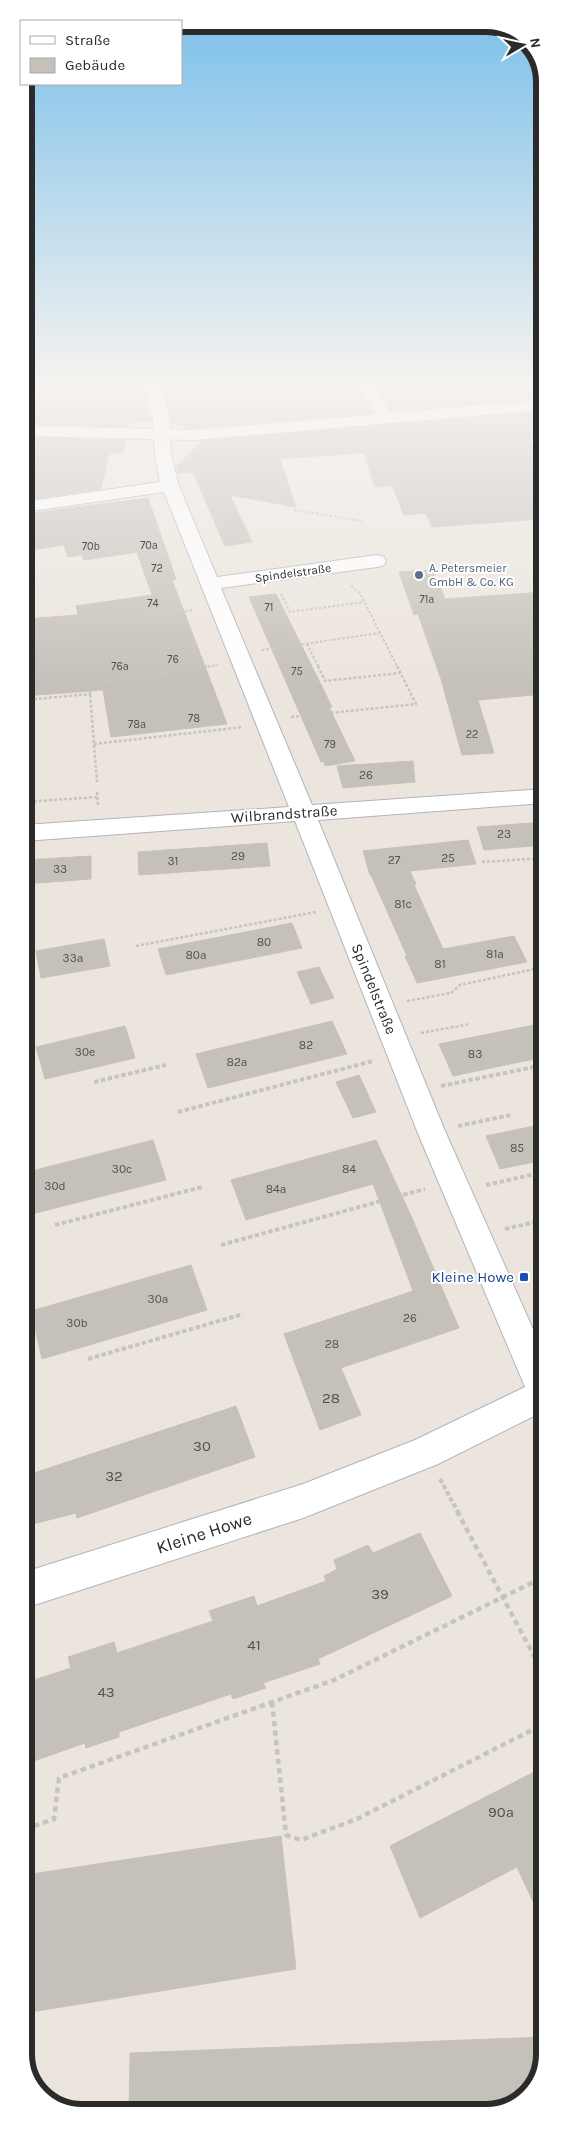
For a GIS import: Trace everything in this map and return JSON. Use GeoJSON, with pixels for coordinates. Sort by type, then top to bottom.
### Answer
{"type":"FeatureCollection","features":[{"type":"Feature","properties":{"kind":"street"},"geometry":{"type":"LineString","coordinates":[[33,506],[165,487]]}},
{"type":"Feature","properties":{"kind":"street","name":"Spindelstraße"},"geometry":{"type":"LineString","coordinates":[[170,487],[303,812],[414,1092],[536,1375]]}},
{"type":"Feature","properties":{"kind":"street","name":"Spindelstraße"},"geometry":{"type":"LineString","coordinates":[[210,584],[377,561]]}},
{"type":"Feature","properties":{"kind":"street","name":"Wilbrandstraße"},"geometry":{"type":"LineString","coordinates":[[33,833],[303,812],[536,797]]}},
{"type":"Feature","properties":{"kind":"street","name":"Kleine Howe"},"geometry":{"type":"LineString","coordinates":[[33,1587],[303,1501],[426,1452],[536,1397]]}},
{"type":"Feature","properties":{"kind":"path"},"geometry":{"type":"LineString","coordinates":[[294,510],[362,521]]}},
{"type":"Feature","properties":{"kind":"path"},"geometry":{"type":"LineString","coordinates":[[94,744],[416,704],[360,593],[352,588],[340,566]]}},
{"type":"Feature","properties":{"kind":"path"},"geometry":{"type":"LineString","coordinates":[[272,576],[290,612],[364,602]]}},
{"type":"Feature","properties":{"kind":"path"},"geometry":{"type":"LineString","coordinates":[[87,672],[76,626],[219,606]]}},
{"type":"Feature","properties":{"kind":"path"},"geometry":{"type":"LineString","coordinates":[[90,684],[380,632]]}},
{"type":"Feature","properties":{"kind":"path"},"geometry":{"type":"LineString","coordinates":[[33,640],[78,635]]}},
{"type":"Feature","properties":{"kind":"path"},"geometry":{"type":"LineString","coordinates":[[307,644],[326,681],[400,674]]}},
{"type":"Feature","properties":{"kind":"path"},"geometry":{"type":"LineString","coordinates":[[89,680],[97,782]]}},
{"type":"Feature","properties":{"kind":"path"},"geometry":{"type":"LineString","coordinates":[[33,699],[91,694]]}},
{"type":"Feature","properties":{"kind":"path"},"geometry":{"type":"LineString","coordinates":[[33,801],[98,797],[97,792]]}},
{"type":"Feature","properties":{"kind":"path"},"geometry":{"type":"LineString","coordinates":[[482,862],[536,859]]}},
{"type":"Feature","properties":{"kind":"path"},"geometry":{"type":"LineString","coordinates":[[136,946],[341,907]]}},
{"type":"Feature","properties":{"kind":"path"},"geometry":{"type":"LineString","coordinates":[[380,1005],[451,993],[460,985],[536,969]]}},
{"type":"Feature","properties":{"kind":"path"},"geometry":{"type":"LineString","coordinates":[[178,1112],[470,1024]]}},
{"type":"Feature","properties":{"kind":"path"},"geometry":{"type":"LineString","coordinates":[[94,1082],[166,1065]]}},
{"type":"Feature","properties":{"kind":"path"},"geometry":{"type":"LineString","coordinates":[[414,1092],[536,1067]]}},
{"type":"Feature","properties":{"kind":"path"},"geometry":{"type":"LineString","coordinates":[[431,1131],[511,1115]]}},
{"type":"Feature","properties":{"kind":"path"},"geometry":{"type":"LineString","coordinates":[[221,1245],[454,1186],[536,1173]]}},
{"type":"Feature","properties":{"kind":"path"},"geometry":{"type":"LineString","coordinates":[[55,1225],[202,1187]]}},
{"type":"Feature","properties":{"kind":"path"},"geometry":{"type":"LineString","coordinates":[[475,1235],[536,1222]]}},
{"type":"Feature","properties":{"kind":"path"},"geometry":{"type":"LineString","coordinates":[[88,1359],[243,1314]]}},
{"type":"Feature","properties":{"kind":"path"},"geometry":{"type":"LineString","coordinates":[[426,1452],[536,1660]]}},
{"type":"Feature","properties":{"kind":"path"},"geometry":{"type":"LineString","coordinates":[[33,1826],[54,1819],[59,1778],[334,1680],[536,1581]]}},
{"type":"Feature","properties":{"kind":"path"},"geometry":{"type":"LineString","coordinates":[[272,1702],[286,1835],[301,1840],[357,1819],[536,1728]]}},
{"type":"Feature","properties":{"kind":"building"},"geometry":{"type":"Polygon","coordinates":[[[33,487],[102,487],[101,489],[33,499],[33,487]]]}},
{"type":"Feature","properties":{"kind":"building"},"geometry":{"type":"Polygon","coordinates":[[[199,487],[289,487],[296,507],[230,495],[252,542],[225,546],[199,487]]]}},
{"type":"Feature","properties":{"kind":"building"},"geometry":{"type":"Polygon","coordinates":[[[393,487],[536,487],[536,520],[432,527],[426,513],[404,515],[393,487]]]}},
{"type":"Feature","properties":{"kind":"building"},"geometry":{"type":"Polygon","coordinates":[[[148,498],[176,579],[172,580],[227,724],[111,737],[103,690],[33,695],[33,618],[78,615],[76,606],[152,595],[137,552],[84,560],[82,555],[68,557],[64,545],[33,550],[33,513],[148,498]]]}},
{"type":"Feature","properties":{"kind":"building"},"geometry":{"type":"Polygon","coordinates":[[[433,570],[445,599],[536,592],[536,695],[478,700],[494,753],[462,755],[441,679],[418,614],[414,615],[399,572],[433,570]]]}},
{"type":"Feature","properties":{"kind":"building"},"geometry":{"type":"Polygon","coordinates":[[[276,594],[332,707],[329,707],[355,761],[325,766],[324,762],[321,762],[249,597],[276,594]]]}},
{"type":"Feature","properties":{"kind":"building"},"geometry":{"type":"Polygon","coordinates":[[[413,761],[415,782],[343,788],[337,766],[413,761]]]}},
{"type":"Feature","properties":{"kind":"building"},"geometry":{"type":"Polygon","coordinates":[[[536,823],[536,846],[484,850],[477,827],[536,823]]]}},
{"type":"Feature","properties":{"kind":"building"},"geometry":{"type":"Polygon","coordinates":[[[468,840],[476,864],[410,871],[416,884],[414,885],[443,949],[514,936],[527,962],[417,983],[405,956],[407,956],[370,875],[363,851],[468,840]]]}},
{"type":"Feature","properties":{"kind":"building"},"geometry":{"type":"Polygon","coordinates":[[[267,843],[270,866],[139,875],[138,852],[267,843]]]}},
{"type":"Feature","properties":{"kind":"building"},"geometry":{"type":"Polygon","coordinates":[[[91,856],[91,879],[33,883],[33,859],[91,856]]]}},
{"type":"Feature","properties":{"kind":"building"},"geometry":{"type":"Polygon","coordinates":[[[292,923],[302,948],[166,975],[158,949],[292,923]]]}},
{"type":"Feature","properties":{"kind":"building"},"geometry":{"type":"Polygon","coordinates":[[[104,939],[110,966],[41,978],[36,951],[104,939]]]}},
{"type":"Feature","properties":{"kind":"building"},"geometry":{"type":"Polygon","coordinates":[[[319,967],[334,998],[311,1004],[297,972],[319,967]]]}},
{"type":"Feature","properties":{"kind":"building"},"geometry":{"type":"Polygon","coordinates":[[[332,1021],[347,1054],[208,1088],[196,1054],[332,1021]]]}},
{"type":"Feature","properties":{"kind":"building"},"geometry":{"type":"Polygon","coordinates":[[[536,1025],[536,1059],[453,1076],[439,1044],[536,1025]]]}},
{"type":"Feature","properties":{"kind":"building"},"geometry":{"type":"Polygon","coordinates":[[[125,1026],[135,1058],[45,1079],[36,1047],[125,1026]]]}},
{"type":"Feature","properties":{"kind":"building"},"geometry":{"type":"Polygon","coordinates":[[[359,1075],[376,1112],[353,1118],[336,1082],[359,1075]]]}},
{"type":"Feature","properties":{"kind":"building"},"geometry":{"type":"Polygon","coordinates":[[[536,1126],[536,1162],[500,1169],[486,1136],[536,1126]]]}},
{"type":"Feature","properties":{"kind":"building"},"geometry":{"type":"Polygon","coordinates":[[[153,1140],[166,1180],[33,1214],[33,1171],[153,1140]]]}},
{"type":"Feature","properties":{"kind":"building"},"geometry":{"type":"Polygon","coordinates":[[[376,1140],[459,1328],[341,1368],[361,1415],[320,1430],[284,1334],[413,1291],[373,1184],[246,1220],[231,1180],[376,1140]]]}},
{"type":"Feature","properties":{"kind":"building"},"geometry":{"type":"Polygon","coordinates":[[[191,1265],[207,1310],[42,1359],[33,1320],[33,1310],[191,1265]]]}},
{"type":"Feature","properties":{"kind":"building"},"geometry":{"type":"Polygon","coordinates":[[[236,1406],[255,1457],[77,1518],[76,1513],[33,1524],[33,1473],[236,1406]]]}},
{"type":"Feature","properties":{"kind":"building"},"geometry":{"type":"Polygon","coordinates":[[[420,1533],[452,1596],[318,1659],[320,1664],[263,1683],[266,1688],[233,1699],[231,1694],[119,1732],[119,1737],[86,1748],[85,1743],[33,1761],[33,1680],[71,1668],[68,1657],[114,1642],[117,1653],[213,1621],[209,1611],[254,1596],[257,1606],[326,1581],[324,1576],[337,1569],[334,1560],[368,1545],[373,1553],[420,1533]]]}},
{"type":"Feature","properties":{"kind":"building"},"geometry":{"type":"Polygon","coordinates":[[[536,1771],[536,1908],[517,1867],[420,1918],[390,1846],[536,1771]]]}},
{"type":"Feature","properties":{"kind":"building"},"geometry":{"type":"Polygon","coordinates":[[[281,1836],[296,1969],[33,2012],[33,1874],[281,1836]]]}},
{"type":"Feature","properties":{"kind":"building"},"geometry":{"type":"Polygon","coordinates":[[[536,2037],[535,2064],[525,2085],[510,2098],[495,2104],[129,2104],[130,2053],[536,2037]]]}},
{"type":"Feature","properties":{"kind":"place","name":"A. Petersmeier GmbH & Co. KG"},"geometry":{"type":"Point","coordinates":[419,575]}},
{"type":"Feature","properties":{"kind":"place","name":"Kleine Howe"},"geometry":{"type":"Point","coordinates":[524,1277]}}]}
